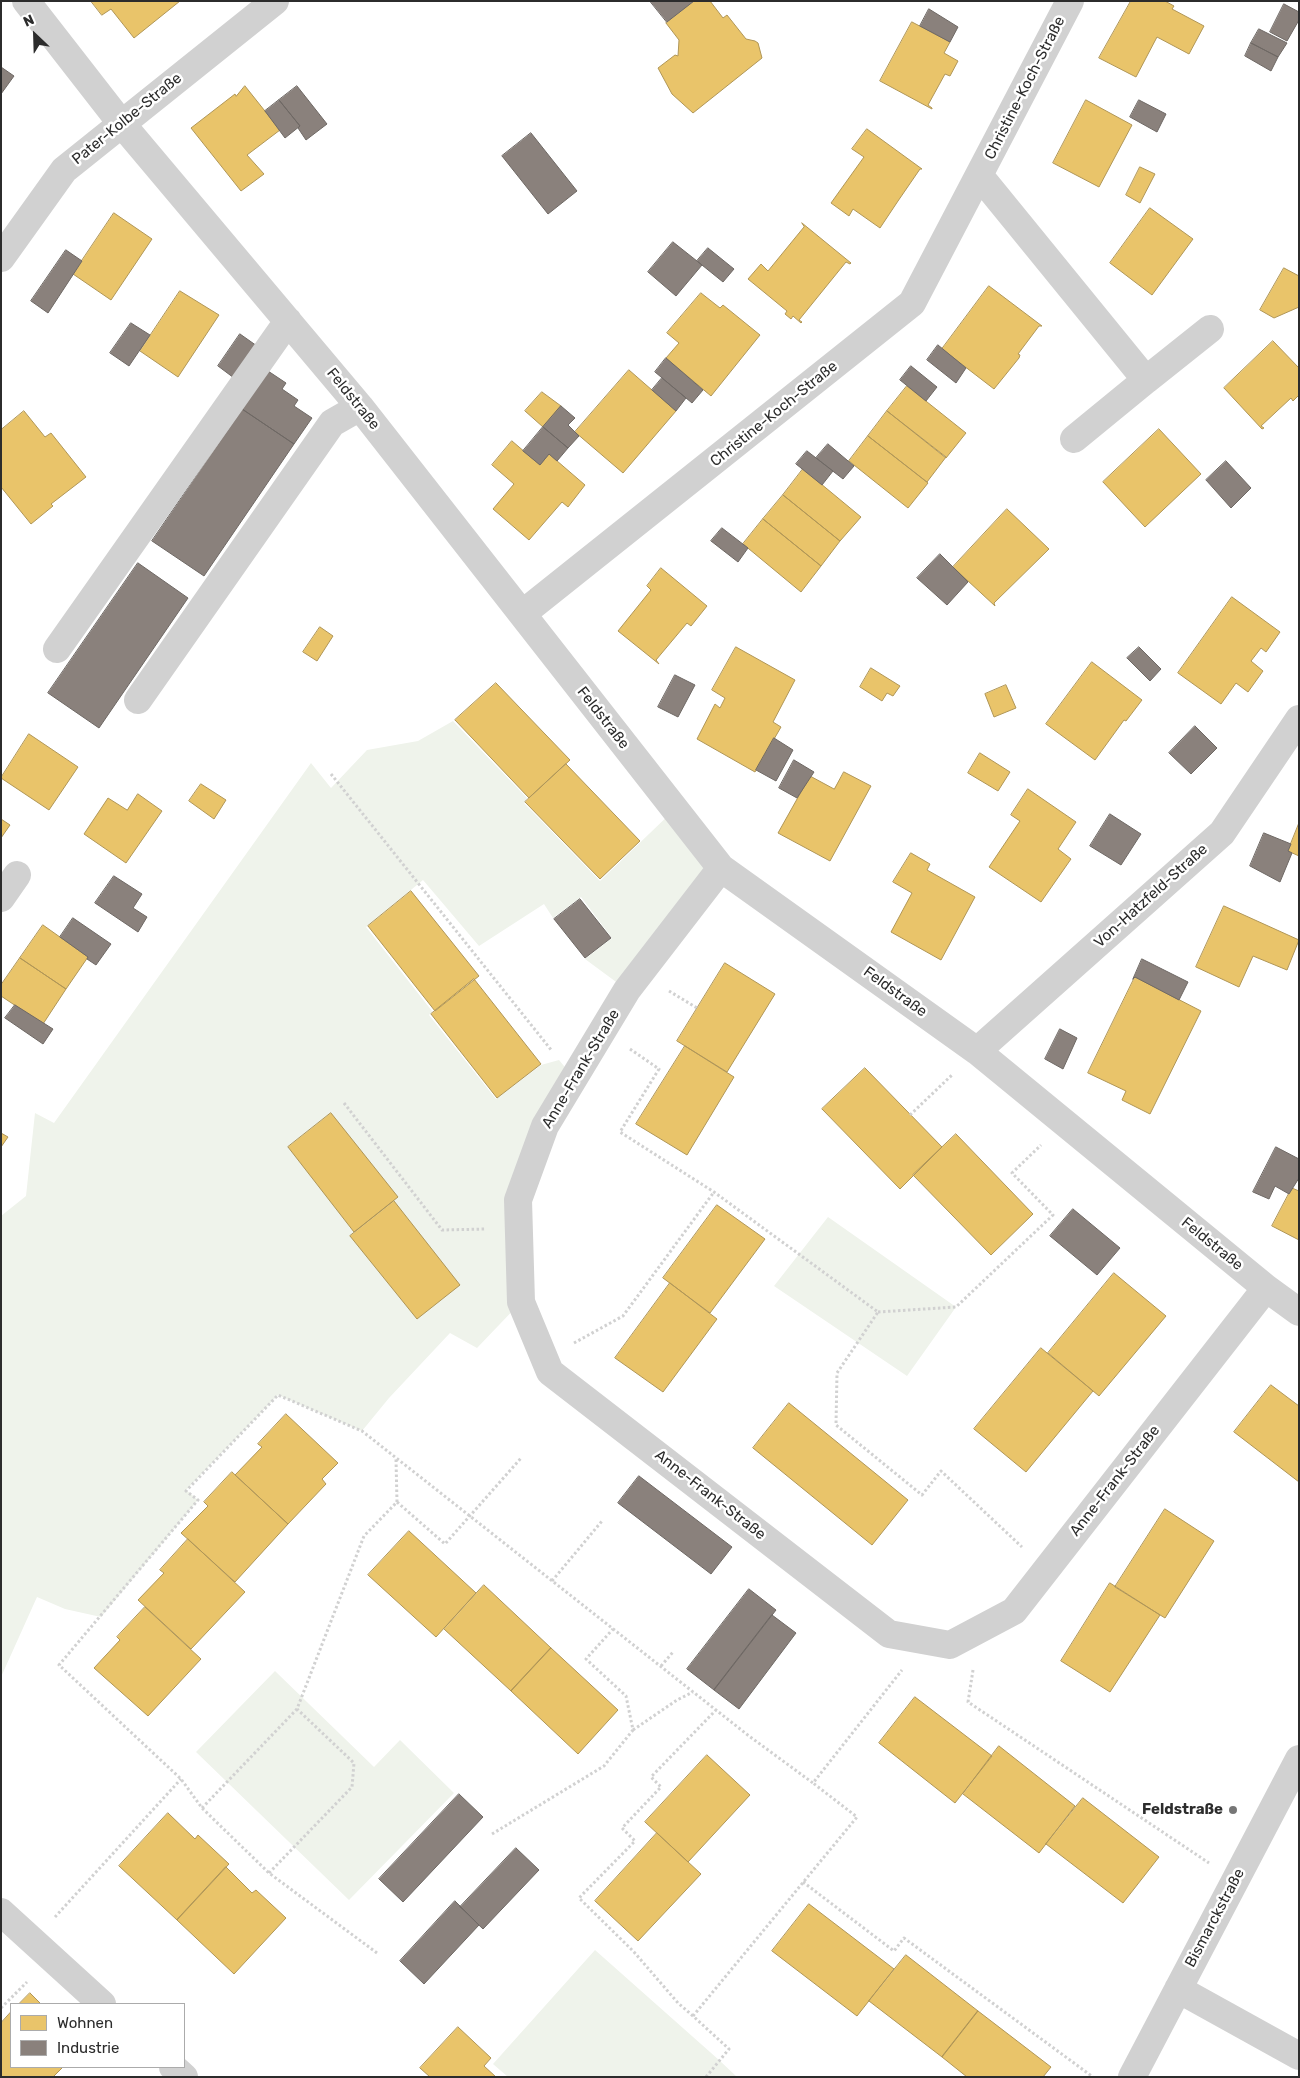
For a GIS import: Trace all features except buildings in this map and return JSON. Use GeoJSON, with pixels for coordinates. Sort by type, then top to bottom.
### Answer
{"type":"FeatureCollection","features":[{"type":"Feature","properties":{"kind":"street","name":"Feldstraße"},"geometry":{"type":"LineString","coordinates":[[26,1],[121,123],[360,407],[722,868],[977,1051],[1266,1288],[1299,1312]]}},
{"type":"Feature","properties":{"kind":"street","name":"Pater-Kolbe-Straße"},"geometry":{"type":"LineString","coordinates":[[1,258],[64,170],[275,1]]}},
{"type":"Feature","properties":{"kind":"street","name":"Christine-Koch-Straße"},"geometry":{"type":"LineString","coordinates":[[522,614],[912,303],[1070,1]]}},
{"type":"Feature","properties":{"kind":"street","name":"Christine-Koch-Straße"},"geometry":{"type":"LineString","coordinates":[[980,175],[1146,380]]}},
{"type":"Feature","properties":{"kind":"street"},"geometry":{"type":"LineString","coordinates":[[57,649],[288,321]]}},
{"type":"Feature","properties":{"kind":"street"},"geometry":{"type":"LineString","coordinates":[[1074,439],[1210,329]]}},
{"type":"Feature","properties":{"kind":"street"},"geometry":{"type":"LineString","coordinates":[[138,700],[332,423],[360,407]]}},
{"type":"Feature","properties":{"kind":"street","name":"Von-Hatzfeld-Straße"},"geometry":{"type":"LineString","coordinates":[[977,1051],[1222,833],[1299,719]]}},
{"type":"Feature","properties":{"kind":"street","name":"Anne-Frank-Straße"},"geometry":{"type":"LineString","coordinates":[[722,868],[628,990],[545,1126],[518,1200],[521,1302],[550,1372],[890,1634],[950,1645],[1014,1611],[1266,1288]]}},
{"type":"Feature","properties":{"kind":"street"},"geometry":{"type":"LineString","coordinates":[[1,898],[17,875]]}},
{"type":"Feature","properties":{"kind":"street","name":"Bismarckstraße"},"geometry":{"type":"LineString","coordinates":[[1132,2077],[1299,1760]]}},
{"type":"Feature","properties":{"kind":"street"},"geometry":{"type":"LineString","coordinates":[[1,1912],[101,2003]]}},
{"type":"Feature","properties":{"kind":"street"},"geometry":{"type":"LineString","coordinates":[[1178,1989],[1299,2056]]}},
{"type":"Feature","properties":{"kind":"street"},"geometry":{"type":"LineString","coordinates":[[174,2068],[184,2077]]}},
{"type":"Feature","properties":{"kind":"path"},"geometry":{"type":"LineString","coordinates":[[330,774],[574,1078]]}},
{"type":"Feature","properties":{"kind":"path"},"geometry":{"type":"LineString","coordinates":[[603,1031],[659,1068],[620,1132],[714,1192],[878,1312],[956,1307],[1053,1215],[1012,1172]]}},
{"type":"Feature","properties":{"kind":"path"},"geometry":{"type":"LineString","coordinates":[[910,1115],[977,1051]]}},
{"type":"Feature","properties":{"kind":"path"},"geometry":{"type":"LineString","coordinates":[[344,1103],[442,1230],[519,1227]]}},
{"type":"Feature","properties":{"kind":"path"},"geometry":{"type":"LineString","coordinates":[[545,1360],[623,1316],[714,1192]]}},
{"type":"Feature","properties":{"kind":"path"},"geometry":{"type":"LineString","coordinates":[[878,1312],[837,1373],[836,1425],[922,1495],[941,1471],[1046,1569]]}},
{"type":"Feature","properties":{"kind":"path"},"geometry":{"type":"LineString","coordinates":[[377,1953],[269,1874],[202,1808],[181,1779],[59,1665],[198,1500],[186,1491],[278,1395],[362,1432],[716,1710],[857,1817],[693,2016]]}},
{"type":"Feature","properties":{"kind":"path"},"geometry":{"type":"LineString","coordinates":[[397,1502],[445,1544],[522,1457]]}},
{"type":"Feature","properties":{"kind":"path"},"geometry":{"type":"LineString","coordinates":[[202,1808],[297,1709],[364,1536],[397,1502],[396,1458]]}},
{"type":"Feature","properties":{"kind":"path"},"geometry":{"type":"LineString","coordinates":[[552,1581],[602,1521]]}},
{"type":"Feature","properties":{"kind":"path"},"geometry":{"type":"LineString","coordinates":[[613,1629],[586,1660],[626,1696],[633,1730]]}},
{"type":"Feature","properties":{"kind":"path"},"geometry":{"type":"LineString","coordinates":[[978,1630],[968,1702],[1235,1880]]}},
{"type":"Feature","properties":{"kind":"path"},"geometry":{"type":"LineString","coordinates":[[813,1783],[925,1640]]}},
{"type":"Feature","properties":{"kind":"path"},"geometry":{"type":"LineString","coordinates":[[661,1666],[672,1652]]}},
{"type":"Feature","properties":{"kind":"path"},"geometry":{"type":"LineString","coordinates":[[492,1834],[604,1766],[633,1730],[677,1700],[693,1692]]}},
{"type":"Feature","properties":{"kind":"path"},"geometry":{"type":"LineString","coordinates":[[269,1874],[352,1786],[354,1763],[297,1709]]}},
{"type":"Feature","properties":{"kind":"path"},"geometry":{"type":"LineString","coordinates":[[706,2077],[729,2049],[678,2003],[634,1952],[579,1898],[635,1841],[622,1828],[661,1787],[651,1777],[716,1710]]}},
{"type":"Feature","properties":{"kind":"path"},"geometry":{"type":"LineString","coordinates":[[32,1942],[181,1779]]}},
{"type":"Feature","properties":{"kind":"path"},"geometry":{"type":"LineString","coordinates":[[803,1882],[894,1951],[904,1938],[1092,2077]]}},
{"type":"Feature","properties":{"kind":"shaded area"},"geometry":{"type":"Polygon","coordinates":[[[453,721],[527,798],[524,803],[600,881],[675,809],[721,868],[627,990],[585,959],[612,938],[581,897],[553,918],[544,904],[479,946],[423,880],[366,927],[432,1011],[429,1015],[496,1099],[541,1065],[559,1060],[574,1078],[518,1200],[521,1302],[477,1348],[450,1333],[389,1398],[362,1431],[278,1395],[186,1490],[198,1500],[101,1617],[65,1609],[37,1597],[1,1677],[1,1216],[26,1196],[35,1113],[54,1123],[311,763],[331,788],[367,750],[418,741],[453,721]]]}},
{"type":"Feature","properties":{"kind":"shaded area"},"geometry":{"type":"Polygon","coordinates":[[[828,1217],[956,1307],[907,1376],[774,1286],[828,1217]]]}},
{"type":"Feature","properties":{"kind":"shaded area"},"geometry":{"type":"Polygon","coordinates":[[[275,1671],[374,1767],[400,1740],[454,1793],[349,1900],[196,1752],[275,1671]]]}},
{"type":"Feature","properties":{"kind":"shaded area"},"geometry":{"type":"Polygon","coordinates":[[[595,1950],[737,2077],[508,2077],[493,2064],[595,1950]]]}},
{"type":"Feature","properties":{"kind":"place","name":"Feldstraße"},"geometry":{"type":"Point","coordinates":[1233,1810]}}]}
